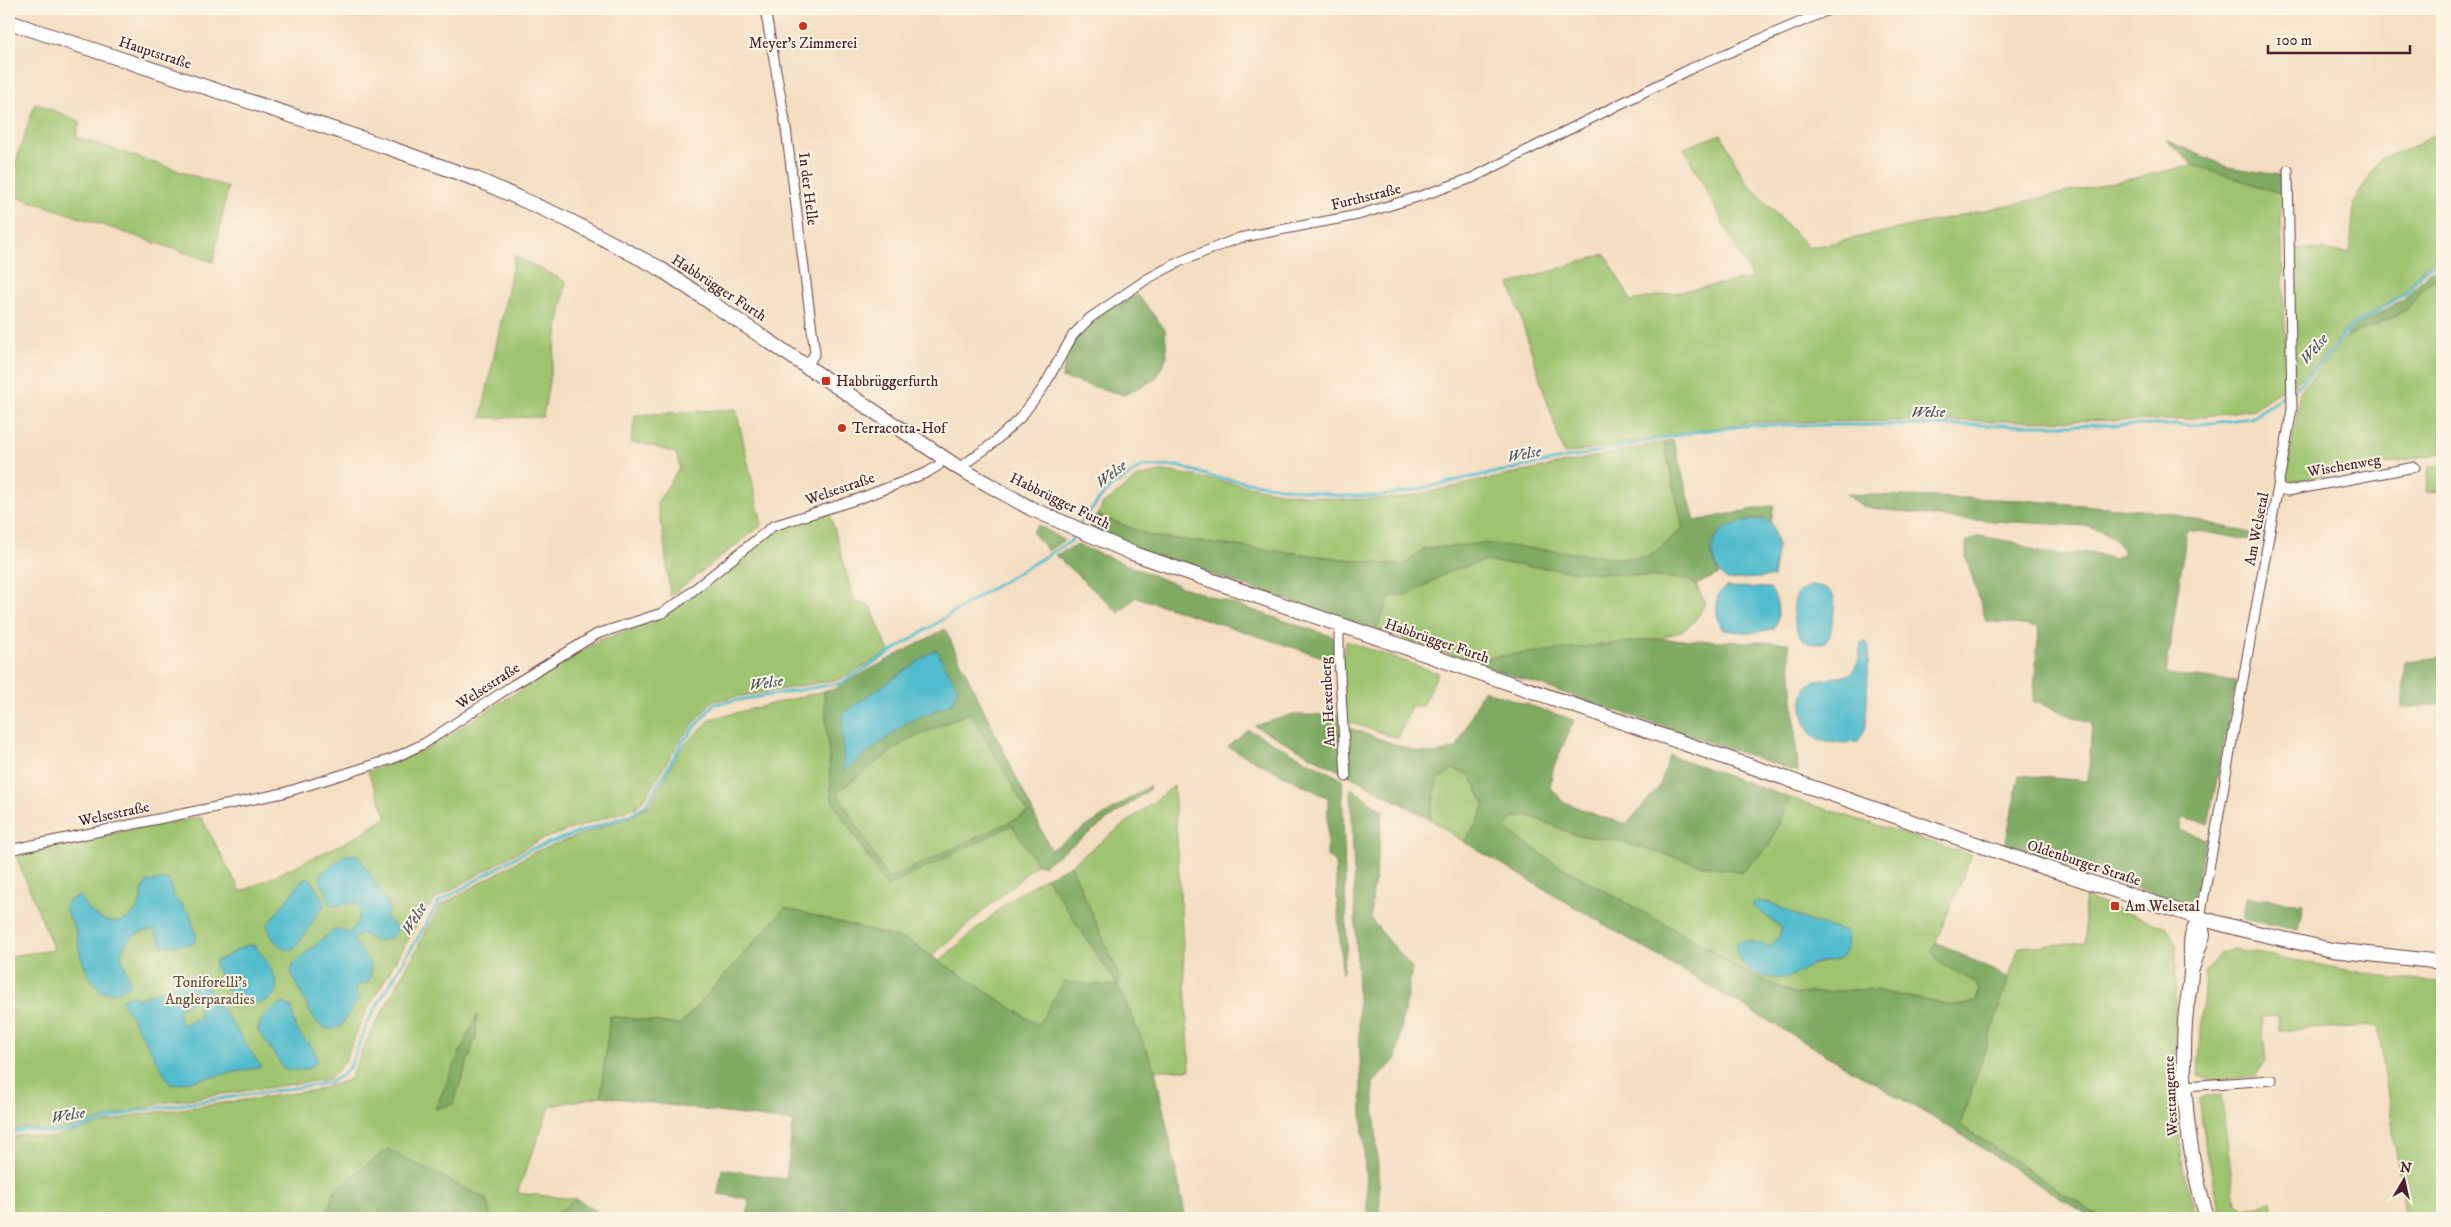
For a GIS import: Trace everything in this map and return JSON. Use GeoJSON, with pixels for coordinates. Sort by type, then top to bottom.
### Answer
{"type":"FeatureCollection","features":[{"type":"Feature","properties":{"kind":"street","name":"In der Helle"},"geometry":{"type":"LineString","coordinates":[[765,9],[786,122],[815,353],[806,368]]}},
{"type":"Feature","properties":{"kind":"street","name":"Furthstraße"},"geometry":{"type":"LineString","coordinates":[[959,468],[992,444],[1020,418],[1043,388],[1073,335],[1090,318],[1147,279],[1179,262],[1239,238],[1358,215],[1424,196],[1472,178],[1690,69],[1832,9]]}},
{"type":"Feature","properties":{"kind":"street","name":"Hauptstraße"},"geometry":{"type":"LineString","coordinates":[[9,22],[291,115]]}},
{"type":"Feature","properties":{"kind":"street","name":"Habbrügger Furth"},"geometry":{"type":"LineString","coordinates":[[291,115],[476,179],[566,219],[659,268],[806,368],[959,468],[1085,534],[1132,553],[1867,806]]}},
{"type":"Feature","properties":{"kind":"street","name":"Am Welsetal"},"geometry":{"type":"LineString","coordinates":[[2200,918],[2289,430],[2292,396],[2288,170]]}},
{"type":"Feature","properties":{"kind":"street","name":"Welsestraße"},"geometry":{"type":"LineString","coordinates":[[9,850],[282,793],[392,759],[425,743],[513,685],[597,634],[662,613],[680,602],[772,526],[858,499],[926,473],[938,466],[944,458]]}},
{"type":"Feature","properties":{"kind":"street","name":"Wischenweg"},"geometry":{"type":"LineString","coordinates":[[2279,489],[2288,491],[2415,467]]}},
{"type":"Feature","properties":{"kind":"street","name":"Am Hexenberg"},"geometry":{"type":"LineString","coordinates":[[1342,625],[1339,635],[1339,659],[1346,777]]}},
{"type":"Feature","properties":{"kind":"street","name":"Oldenburger Straße"},"geometry":{"type":"LineString","coordinates":[[1867,806],[2200,918],[2244,930],[2332,950],[2442,962]]}},
{"type":"Feature","properties":{"kind":"street","name":"Westtangente"},"geometry":{"type":"LineString","coordinates":[[2200,918],[2193,927],[2189,948],[2191,971],[2185,1022],[2184,1086],[2191,1148],[2199,1193],[2208,1218]]}},
{"type":"Feature","properties":{"kind":"street"},"geometry":{"type":"LineString","coordinates":[[2184,1086],[2272,1080]]}},
{"type":"Feature","properties":{"kind":"green space"},"geometry":{"type":"Polygon","coordinates":[[[35,103],[80,121],[76,137],[228,187],[213,262],[9,194],[9,183],[35,103]]]}},
{"type":"Feature","properties":{"kind":"green space"},"geometry":{"type":"Polygon","coordinates":[[[2442,131],[2442,260],[2424,267],[2406,291],[2345,329],[2315,367],[2294,385],[2292,248],[2350,253],[2354,202],[2380,159],[2411,148],[2442,131]]]}},
{"type":"Feature","properties":{"kind":"green space"},"geometry":{"type":"Polygon","coordinates":[[[1721,134],[1745,181],[1809,248],[2194,165],[2280,193],[2287,386],[2253,409],[2179,420],[1750,422],[1564,454],[1510,284],[1605,254],[1631,301],[1752,278],[1684,148],[1721,134]]]}},
{"type":"Feature","properties":{"kind":"green space"},"geometry":{"type":"Polygon","coordinates":[[[2166,140],[2228,167],[2280,175],[2280,193],[2194,165],[2166,140]]]}},
{"type":"Feature","properties":{"kind":"green space"},"geometry":{"type":"Polygon","coordinates":[[[515,256],[566,282],[543,417],[481,418],[515,256]]]}},
{"type":"Feature","properties":{"kind":"green space"},"geometry":{"type":"Polygon","coordinates":[[[2442,269],[2442,275],[2431,281],[2401,313],[2346,336],[2349,330],[2403,300],[2429,272],[2442,269]]]}},
{"type":"Feature","properties":{"kind":"green space"},"geometry":{"type":"Polygon","coordinates":[[[2442,275],[2442,453],[2284,483],[2299,393],[2346,336],[2406,310],[2423,289],[2437,276],[2442,275]]]}},
{"type":"Feature","properties":{"kind":"green space"},"geometry":{"type":"Polygon","coordinates":[[[1138,295],[1165,330],[1167,356],[1156,379],[1124,395],[1062,378],[1070,342],[1096,313],[1138,295]]]}},
{"type":"Feature","properties":{"kind":"green space"},"geometry":{"type":"Polygon","coordinates":[[[736,409],[762,525],[670,596],[663,533],[657,503],[680,467],[676,453],[649,445],[631,443],[635,415],[736,409]]]}},
{"type":"Feature","properties":{"kind":"green space"},"geometry":{"type":"Polygon","coordinates":[[[1673,440],[1695,521],[1774,505],[1771,522],[1752,519],[1736,526],[1723,537],[1711,551],[1719,574],[1696,585],[1686,579],[1572,571],[1484,561],[1448,572],[1411,594],[1390,597],[1376,630],[1144,552],[1090,528],[1098,515],[1151,536],[1403,566],[1424,549],[1482,543],[1621,558],[1649,557],[1683,528],[1664,442],[1673,440]]]}},
{"type":"Feature","properties":{"kind":"green space"},"geometry":{"type":"Polygon","coordinates":[[[1664,442],[1683,528],[1649,557],[1621,558],[1424,549],[1403,566],[1151,536],[1098,515],[1102,505],[1138,477],[1165,471],[1280,492],[1344,500],[1401,498],[1664,442]]]}},
{"type":"Feature","properties":{"kind":"green space"},"geometry":{"type":"Polygon","coordinates":[[[2442,465],[2442,491],[2426,492],[2429,466],[2442,465]]]}},
{"type":"Feature","properties":{"kind":"green space"},"geometry":{"type":"Polygon","coordinates":[[[1846,494],[2022,500],[2164,512],[2262,536],[2261,542],[2187,529],[2166,674],[2236,681],[2208,824],[2182,818],[2179,830],[2206,839],[2197,888],[2191,901],[2167,898],[2007,847],[2006,841],[2019,775],[2088,781],[2092,724],[2033,701],[2039,627],[1986,621],[1966,557],[1966,542],[1979,536],[2014,542],[2037,552],[2062,555],[2091,552],[2113,559],[2124,553],[2121,547],[2104,533],[2088,526],[1956,519],[1879,509],[1862,506],[1846,494]]]}},
{"type":"Feature","properties":{"kind":"green space","name":"Toniforelli's Anglerparadies"},"geometry":{"type":"Polygon","coordinates":[[[830,514],[854,599],[871,607],[889,652],[841,679],[712,701],[678,743],[646,797],[636,807],[537,841],[437,898],[423,914],[362,1019],[345,1062],[329,1079],[160,1103],[56,1132],[23,1127],[9,1132],[9,956],[54,950],[14,851],[201,817],[241,892],[356,837],[387,817],[368,772],[426,749],[600,640],[663,618],[776,527],[830,514]]]}},
{"type":"Feature","properties":{"kind":"green space"},"geometry":{"type":"Polygon","coordinates":[[[1038,525],[1064,540],[1048,551],[1032,532],[1038,525]]]}},
{"type":"Feature","properties":{"kind":"green space"},"geometry":{"type":"Polygon","coordinates":[[[1078,545],[1182,587],[1334,637],[1335,661],[1136,597],[1119,613],[1055,555],[1078,545]]]}},
{"type":"Feature","properties":{"kind":"green space"},"geometry":{"type":"Polygon","coordinates":[[[1484,561],[1572,571],[1686,579],[1696,585],[1705,603],[1697,618],[1687,628],[1657,639],[1491,657],[1478,664],[1376,630],[1390,597],[1411,594],[1448,572],[1484,561]]]}},
{"type":"Feature","properties":{"kind":"green space"},"geometry":{"type":"Polygon","coordinates":[[[945,629],[1051,850],[1150,785],[1149,790],[1043,866],[1037,864],[1012,825],[887,887],[832,800],[824,691],[832,690],[945,629]],[[936,649],[844,770],[906,723],[953,702],[936,649]],[[970,712],[904,742],[837,792],[888,879],[1028,813],[970,712]]]}},
{"type":"Feature","properties":{"kind":"green space"},"geometry":{"type":"Polygon","coordinates":[[[1657,639],[1789,643],[1798,772],[1478,664],[1491,657],[1657,639]]]}},
{"type":"Feature","properties":{"kind":"green space"},"geometry":{"type":"Polygon","coordinates":[[[1346,641],[1438,673],[1422,706],[1411,706],[1398,738],[1345,721],[1342,657],[1346,641]]]}},
{"type":"Feature","properties":{"kind":"green space"},"geometry":{"type":"Polygon","coordinates":[[[2442,657],[2442,704],[2402,708],[2406,661],[2442,657]]]}},
{"type":"Feature","properties":{"kind":"green space"},"geometry":{"type":"Polygon","coordinates":[[[1483,690],[1574,720],[1553,769],[1550,786],[1562,801],[1601,817],[1627,824],[1659,787],[1670,755],[1790,798],[1769,846],[1742,872],[1703,865],[1614,840],[1576,835],[1527,815],[1513,818],[1506,829],[1551,861],[1710,949],[1737,968],[1795,994],[1869,989],[1953,1006],[1965,1005],[1976,1000],[1979,990],[1975,982],[1939,962],[1932,951],[1936,942],[2009,978],[1960,1125],[2101,1218],[2091,1218],[1954,1130],[1464,842],[1477,824],[1485,805],[1470,775],[1452,769],[1437,781],[1430,819],[1348,775],[1346,727],[1414,751],[1436,754],[1457,747],[1483,690]]]}},
{"type":"Feature","properties":{"kind":"green space"},"geometry":{"type":"Polygon","coordinates":[[[824,691],[832,800],[887,887],[1012,825],[1037,864],[932,956],[907,940],[785,908],[680,1025],[610,1016],[601,1096],[550,1106],[517,1193],[576,1199],[551,1218],[491,1218],[487,1199],[334,1191],[325,1218],[9,1218],[9,1139],[23,1134],[49,1138],[136,1115],[317,1090],[350,1079],[365,1044],[440,906],[534,852],[632,816],[650,805],[681,748],[711,719],[824,691]],[[476,1017],[436,1109],[476,1037],[476,1017]]]}},
{"type":"Feature","properties":{"kind":"green space"},"geometry":{"type":"Polygon","coordinates":[[[971,712],[1028,813],[888,880],[837,792],[904,742],[971,712]]]}},
{"type":"Feature","properties":{"kind":"green space"},"geometry":{"type":"Polygon","coordinates":[[[1290,715],[1340,715],[1343,773],[1255,726],[1290,715]]]}},
{"type":"Feature","properties":{"kind":"green space"},"geometry":{"type":"Polygon","coordinates":[[[1249,730],[1342,779],[1347,945],[1342,974],[1335,863],[1327,856],[1328,798],[1228,747],[1249,730]]]}},
{"type":"Feature","properties":{"kind":"green space"},"geometry":{"type":"Polygon","coordinates":[[[1452,769],[1470,775],[1485,805],[1477,824],[1464,842],[1430,819],[1437,781],[1452,769]]]}},
{"type":"Feature","properties":{"kind":"green space"},"geometry":{"type":"Polygon","coordinates":[[[1174,786],[1190,1070],[1155,1070],[1118,986],[1120,978],[1071,865],[1174,786]]]}},
{"type":"Feature","properties":{"kind":"green space"},"geometry":{"type":"Polygon","coordinates":[[[1351,788],[1383,811],[1370,918],[1412,968],[1396,1059],[1373,1083],[1381,1218],[1368,1218],[1362,1117],[1351,788]]]}},
{"type":"Feature","properties":{"kind":"green space"},"geometry":{"type":"Polygon","coordinates":[[[1790,798],[1972,855],[1932,951],[1939,962],[1975,982],[1979,989],[1976,1000],[1965,1005],[1953,1006],[1869,989],[1795,994],[1737,968],[1710,949],[1551,861],[1506,829],[1513,818],[1527,815],[1576,835],[1614,840],[1703,865],[1742,872],[1769,846],[1790,798]],[[1771,903],[1753,906],[1782,928],[1778,938],[1771,946],[1760,945],[1748,939],[1771,979],[1798,973],[1807,966],[1832,960],[1848,936],[1846,932],[1808,921],[1771,903]]]}},
{"type":"Feature","properties":{"kind":"green space"},"geometry":{"type":"Polygon","coordinates":[[[1071,865],[1120,978],[1118,986],[1046,877],[1071,865]]]}},
{"type":"Feature","properties":{"kind":"green space"},"geometry":{"type":"Polygon","coordinates":[[[1046,877],[1118,986],[1038,1025],[939,961],[1015,896],[1046,877]]]}},
{"type":"Feature","properties":{"kind":"green space"},"geometry":{"type":"Polygon","coordinates":[[[2084,897],[2167,928],[2176,943],[2175,1096],[2183,1169],[2198,1218],[2101,1218],[1960,1125],[2019,947],[2086,942],[2084,897]]]}},
{"type":"Feature","properties":{"kind":"green space"},"geometry":{"type":"Polygon","coordinates":[[[2246,897],[2303,903],[2298,930],[2243,919],[2246,897]]]}},
{"type":"Feature","properties":{"kind":"green space"},"geometry":{"type":"Polygon","coordinates":[[[785,908],[907,940],[1038,1025],[1064,982],[1118,986],[1155,1070],[1186,1218],[747,1218],[749,1199],[718,1194],[722,1169],[786,1179],[793,1122],[601,1096],[610,1016],[680,1025],[785,908]]]}},
{"type":"Feature","properties":{"kind":"green space"},"geometry":{"type":"Polygon","coordinates":[[[2234,949],[2391,978],[2442,981],[2442,1218],[2329,1218],[2334,1211],[2405,1214],[2378,1026],[2279,1030],[2278,1016],[2261,1017],[2266,1060],[2256,1076],[2217,1080],[2198,1076],[2205,973],[2220,953],[2234,949]]]}},
{"type":"Feature","properties":{"kind":"green space"},"geometry":{"type":"Polygon","coordinates":[[[477,1015],[476,1037],[453,1104],[435,1109],[477,1015]]]}},
{"type":"Feature","properties":{"kind":"green space"},"geometry":{"type":"Polygon","coordinates":[[[2221,1094],[2235,1202],[2243,1208],[2260,1206],[2271,1199],[2274,1218],[2222,1218],[2203,1135],[2200,1099],[2209,1095],[2221,1094]]]}},
{"type":"Feature","properties":{"kind":"green space"},"geometry":{"type":"Polygon","coordinates":[[[387,1149],[487,1199],[491,1218],[325,1218],[334,1191],[387,1149]]]}},
{"type":"Feature","properties":{"kind":"green space"},"geometry":{"type":"Polygon","coordinates":[[[576,1199],[609,1218],[551,1218],[576,1199]]]}},
{"type":"Feature","properties":{"kind":"water"},"geometry":{"type":"Polygon","coordinates":[[[1764,519],[1771,522],[1778,546],[1773,577],[1727,580],[1720,572],[1715,561],[1714,541],[1726,528],[1734,524],[1764,519]]]}},
{"type":"Feature","properties":{"kind":"water"},"geometry":{"type":"Polygon","coordinates":[[[1813,585],[1830,591],[1835,605],[1830,635],[1826,641],[1817,644],[1809,643],[1798,633],[1793,615],[1795,598],[1799,592],[1813,585]]]}},
{"type":"Feature","properties":{"kind":"water"},"geometry":{"type":"Polygon","coordinates":[[[1727,587],[1770,588],[1778,608],[1774,629],[1750,633],[1723,630],[1718,619],[1716,606],[1719,594],[1727,587]]]}},
{"type":"Feature","properties":{"kind":"water"},"geometry":{"type":"Polygon","coordinates":[[[1865,641],[1869,647],[1866,727],[1858,742],[1833,743],[1819,740],[1813,736],[1805,722],[1802,703],[1806,688],[1815,681],[1852,673],[1859,659],[1861,643],[1865,641]]]}},
{"type":"Feature","properties":{"kind":"water"},"geometry":{"type":"Polygon","coordinates":[[[936,649],[958,688],[953,702],[906,723],[844,771],[842,714],[936,649]]]}},
{"type":"Feature","properties":{"kind":"water"},"geometry":{"type":"Polygon","coordinates":[[[347,854],[358,855],[389,905],[387,919],[398,929],[391,938],[376,942],[362,933],[353,940],[368,961],[371,971],[370,977],[367,984],[358,985],[356,989],[359,998],[340,1027],[329,1029],[322,1027],[317,1022],[291,973],[293,964],[333,930],[341,929],[348,934],[356,924],[359,917],[359,905],[353,903],[333,906],[330,904],[320,877],[321,873],[347,854]]]}},
{"type":"Feature","properties":{"kind":"water"},"geometry":{"type":"Polygon","coordinates":[[[310,878],[325,903],[297,946],[288,950],[274,940],[267,925],[303,879],[310,878]]]}},
{"type":"Feature","properties":{"kind":"water"},"geometry":{"type":"Polygon","coordinates":[[[168,879],[175,898],[190,914],[197,938],[193,944],[163,946],[154,930],[133,936],[126,943],[121,955],[131,985],[118,992],[104,993],[91,979],[81,958],[76,931],[65,908],[68,900],[80,896],[91,912],[107,921],[116,922],[131,916],[138,907],[143,888],[147,882],[168,879]]]}},
{"type":"Feature","properties":{"kind":"water"},"geometry":{"type":"Polygon","coordinates":[[[1757,901],[1771,903],[1808,921],[1847,932],[1848,938],[1845,952],[1836,960],[1815,963],[1798,973],[1784,978],[1770,978],[1757,974],[1738,958],[1737,942],[1742,941],[1771,946],[1778,938],[1782,928],[1753,906],[1753,903],[1757,901]]]}},
{"type":"Feature","properties":{"kind":"water"},"geometry":{"type":"Polygon","coordinates":[[[247,945],[254,945],[264,957],[275,977],[276,990],[273,996],[261,1003],[245,1003],[233,997],[215,966],[215,962],[247,945]]]}},
{"type":"Feature","properties":{"kind":"water"},"geometry":{"type":"Polygon","coordinates":[[[200,975],[261,1067],[171,1085],[121,1000],[133,994],[138,999],[200,975]],[[198,999],[178,1008],[181,1025],[200,1018],[198,999]]]}},
{"type":"Feature","properties":{"kind":"water"},"geometry":{"type":"Polygon","coordinates":[[[282,1003],[292,1007],[296,1028],[316,1056],[317,1061],[306,1069],[293,1070],[283,1068],[258,1030],[263,1018],[282,1003]]]}},
{"type":"Feature","properties":{"kind":"waterway","name":"Welse"},"geometry":{"type":"LineString","coordinates":[[1079,525],[1107,490],[1141,467],[1178,466],[1213,477],[1341,496],[1378,496],[1407,492],[1694,432],[1752,425],[2194,425],[2251,418],[2301,384],[2333,349],[2346,331],[2406,293],[2424,270],[2437,264],[2442,265]]}},
{"type":"Feature","properties":{"kind":"waterway","name":"Welse"},"geometry":{"type":"LineString","coordinates":[[9,1134],[26,1129],[50,1133],[77,1129],[136,1111],[329,1083],[342,1075],[350,1067],[368,1021],[439,902],[528,850],[632,814],[647,804],[681,744],[714,704],[842,683],[989,590],[1071,541],[1075,532]]}},
{"type":"Feature","properties":{"kind":"place","name":"Meyer's Zimmerei"},"geometry":{"type":"Point","coordinates":[803,26]}},
{"type":"Feature","properties":{"kind":"place","name":"Habbrüggerfurth"},"geometry":{"type":"Point","coordinates":[826,381]}},
{"type":"Feature","properties":{"kind":"place","name":"Terracotta-Hof"},"geometry":{"type":"Point","coordinates":[842,428]}},
{"type":"Feature","properties":{"kind":"place","name":"Am Welsetal"},"geometry":{"type":"Point","coordinates":[2115,906]}}]}
